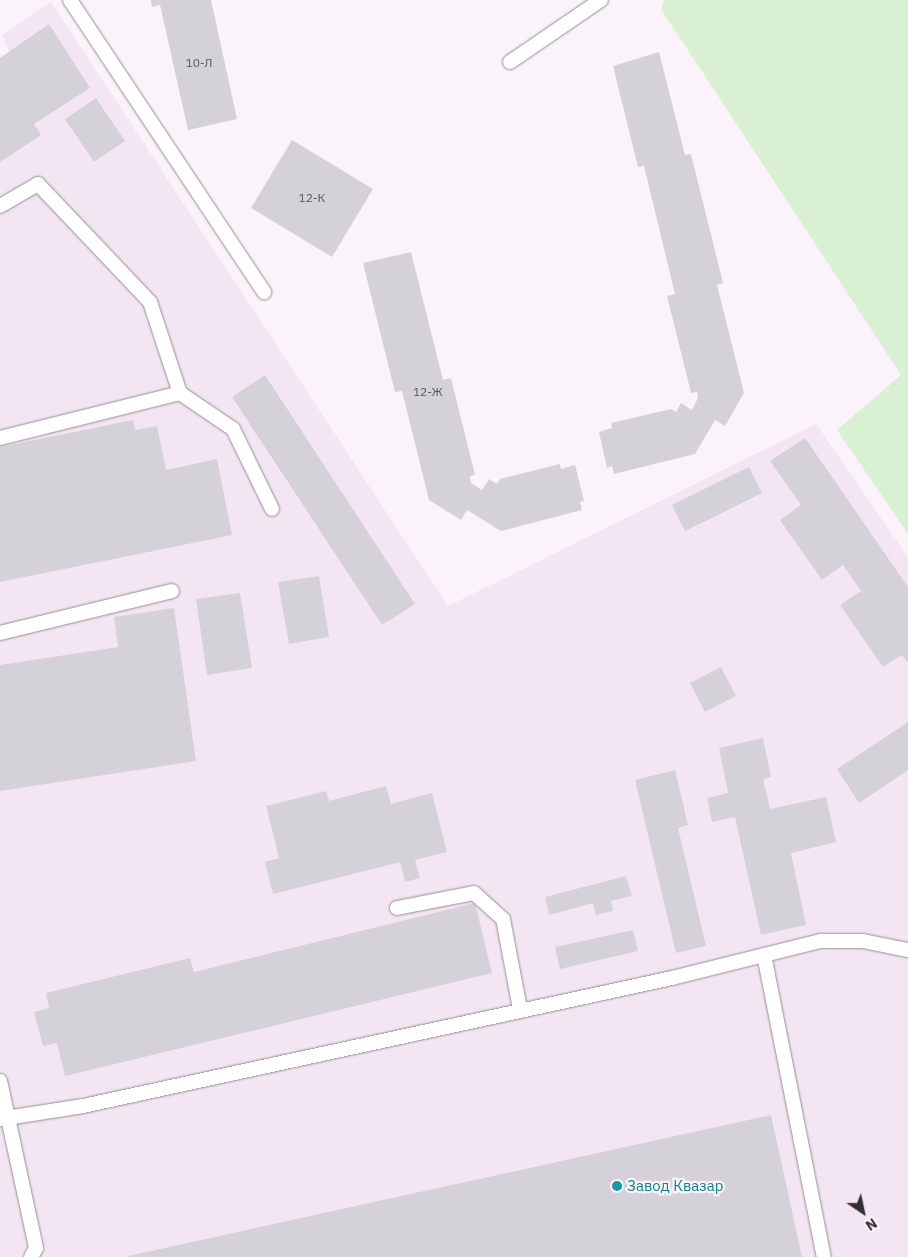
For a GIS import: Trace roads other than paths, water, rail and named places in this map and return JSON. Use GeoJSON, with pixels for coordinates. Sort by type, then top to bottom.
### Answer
{"type":"FeatureCollection","features":[{"type":"Feature","properties":{"kind":"lane"},"geometry":{"type":"LineString","coordinates":[[70,0],[264,292]]}},
{"type":"Feature","properties":{"kind":"lane"},"geometry":{"type":"LineString","coordinates":[[510,62],[601,0]]}},
{"type":"Feature","properties":{"kind":"lane"},"geometry":{"type":"LineString","coordinates":[[0,206],[38,184],[150,302],[180,393],[233,429],[272,509]]}},
{"type":"Feature","properties":{"kind":"lane"},"geometry":{"type":"LineString","coordinates":[[0,438],[180,393]]}},
{"type":"Feature","properties":{"kind":"lane"},"geometry":{"type":"LineString","coordinates":[[0,633],[172,591]]}},
{"type":"Feature","properties":{"kind":"lane"},"geometry":{"type":"LineString","coordinates":[[397,908],[474,893],[503,919],[520,1008]]}},
{"type":"Feature","properties":{"kind":"lane"},"geometry":{"type":"LineString","coordinates":[[4,1118],[83,1106],[820,941],[863,941],[908,950]]}},
{"type":"Feature","properties":{"kind":"lane"},"geometry":{"type":"LineString","coordinates":[[764,955],[824,1257]]}},
{"type":"Feature","properties":{"kind":"lane"},"geometry":{"type":"LineString","coordinates":[[0,1081],[4,1118],[36,1248],[31,1257]]}},
{"type":"Feature","properties":{"kind":"place","name":"Завод Квазар"},"geometry":{"type":"Point","coordinates":[617,1186]}}]}
